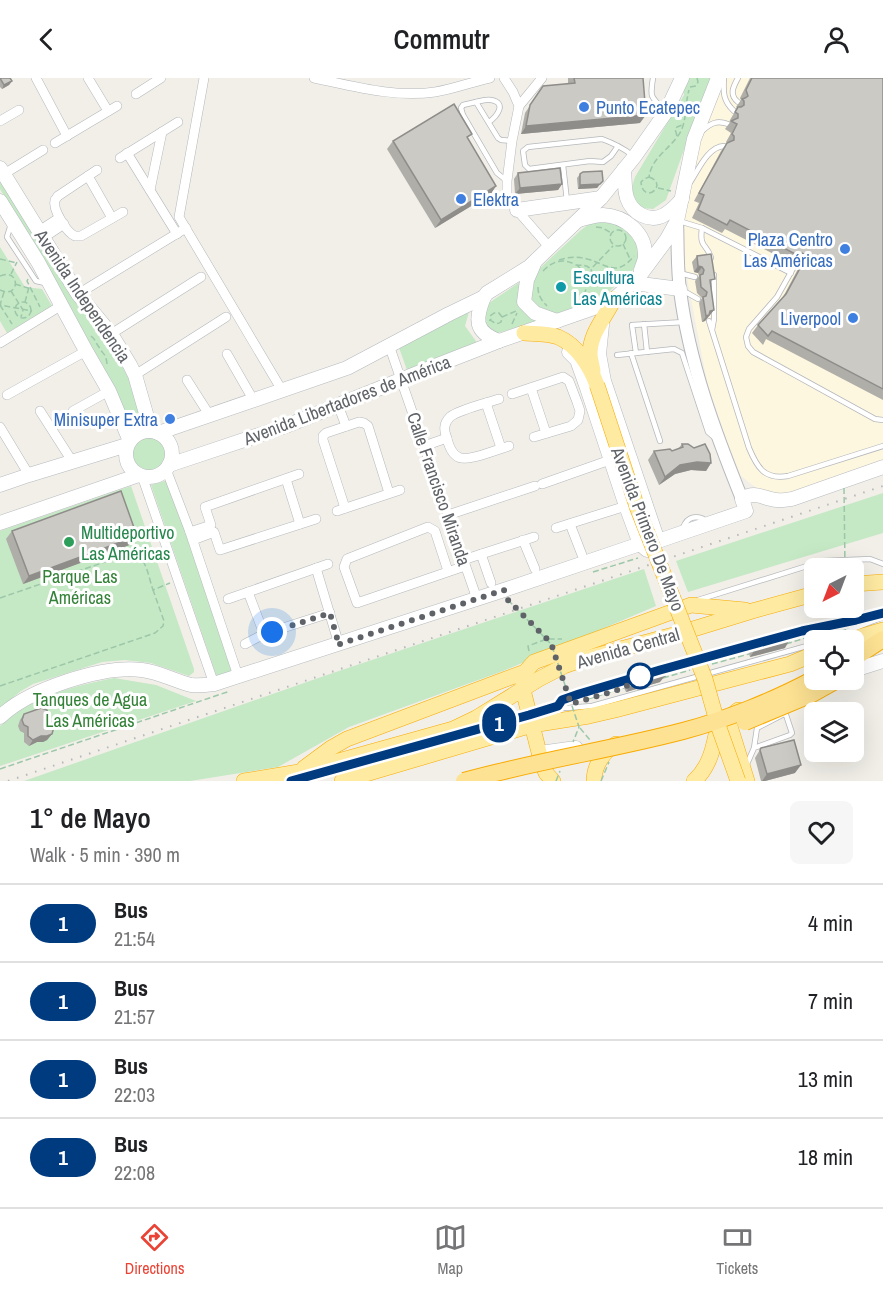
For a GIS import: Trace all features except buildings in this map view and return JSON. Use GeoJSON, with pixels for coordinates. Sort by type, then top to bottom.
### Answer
{"type":"FeatureCollection","features":[{"type":"Feature","properties":{"kind":"highway","name":"Avenida Primero De Mayo"},"geometry":{"type":"LineString","coordinates":[[587,391],[593,336],[614,299]]}},
{"type":"Feature","properties":{"kind":"highway","name":"Avenida Primero De Mayo"},"geometry":{"type":"LineString","coordinates":[[524,333],[557,337],[568,343],[583,359],[587,391],[637,507],[705,679],[718,725],[741,778]]}},
{"type":"Feature","properties":{"kind":"highway"},"geometry":{"type":"LineString","coordinates":[[864,583],[883,582]]}},
{"type":"Feature","properties":{"kind":"highway","name":"Avenida Central"},"geometry":{"type":"LineString","coordinates":[[244,781],[299,772],[453,729],[564,666],[804,597]]}},
{"type":"Feature","properties":{"kind":"highway"},"geometry":{"type":"LineString","coordinates":[[557,777],[546,772],[542,764],[523,690],[525,672],[534,662],[691,605],[752,611]]}},
{"type":"Feature","properties":{"kind":"highway"},"geometry":{"type":"LineString","coordinates":[[864,635],[883,630]]}},
{"type":"Feature","properties":{"kind":"highway"},"geometry":{"type":"LineString","coordinates":[[864,651],[883,639]]}},
{"type":"Feature","properties":{"kind":"highway"},"geometry":{"type":"LineString","coordinates":[[864,664],[883,652]]}},
{"type":"Feature","properties":{"kind":"highway"},"geometry":{"type":"LineString","coordinates":[[342,781],[530,720],[589,716],[804,658]]}},
{"type":"Feature","properties":{"kind":"highway"},"geometry":{"type":"LineString","coordinates":[[299,772],[314,759],[347,739],[525,672]]}},
{"type":"Feature","properties":{"kind":"highway"},"geometry":{"type":"LineString","coordinates":[[464,781],[685,730],[750,708],[804,684]]}},
{"type":"Feature","properties":{"kind":"highway"},"geometry":{"type":"LineString","coordinates":[[508,781],[689,741],[755,718],[819,690]]}},
{"type":"Feature","properties":{"kind":"highway"},"geometry":{"type":"LineString","coordinates":[[741,778],[729,723],[733,713],[744,706]]}},
{"type":"Feature","properties":{"kind":"highway"},"geometry":{"type":"LineString","coordinates":[[694,781],[705,769],[711,756],[718,725]]}},
{"type":"Feature","properties":{"kind":"highway"},"geometry":{"type":"LineString","coordinates":[[594,781],[596,769],[602,758],[610,747],[620,742]]}},
{"type":"Feature","properties":{"kind":"main road"},"geometry":{"type":"LineString","coordinates":[[524,333],[614,299],[636,280],[667,239],[677,221],[694,139],[718,78]]}},
{"type":"Feature","properties":{"kind":"main road"},"geometry":{"type":"LineString","coordinates":[[499,341],[486,336],[478,324],[477,316],[484,297],[530,267],[601,198],[635,156],[688,82]]}},
{"type":"Feature","properties":{"kind":"main road"},"geometry":{"type":"LineString","coordinates":[[624,169],[626,195],[630,206],[638,214],[649,218],[663,216],[676,207],[683,196]]}},
{"type":"Feature","properties":{"kind":"main road","name":"Avenida Independencia"},"geometry":{"type":"LineString","coordinates":[[2,171],[78,294],[111,334],[135,375],[155,432]]}},
{"type":"Feature","properties":{"kind":"main road"},"geometry":{"type":"LineString","coordinates":[[517,210],[601,198]]}},
{"type":"Feature","properties":{"kind":"main road","name":"Avenida Independencia"},"geometry":{"type":"LineString","coordinates":[[0,201],[50,284],[109,391],[128,443]]}},
{"type":"Feature","properties":{"kind":"main road"},"geometry":{"type":"LineString","coordinates":[[579,220],[600,215],[621,219],[633,226],[644,247],[645,258],[636,280]]}},
{"type":"Feature","properties":{"kind":"main road"},"geometry":{"type":"LineString","coordinates":[[535,262],[527,280],[524,302],[535,313],[557,321]]}},
{"type":"Feature","properties":{"kind":"main road"},"geometry":{"type":"LineString","coordinates":[[636,280],[680,289]]}},
{"type":"Feature","properties":{"kind":"main road","name":"Avenida Libertadores de América"},"geometry":{"type":"LineString","coordinates":[[155,432],[283,392],[347,368],[484,297]]}},
{"type":"Feature","properties":{"kind":"main road"},"geometry":{"type":"LineString","coordinates":[[603,318],[599,354],[601,367],[658,541]]}},
{"type":"Feature","properties":{"kind":"main road","name":"Avenida Libertadores de América"},"geometry":{"type":"LineString","coordinates":[[168,467],[286,426],[524,333]]}},
{"type":"Feature","properties":{"kind":"main road"},"geometry":{"type":"LineString","coordinates":[[587,391],[640,544],[646,550],[654,548],[658,541],[746,511],[742,499],[749,494],[777,500],[792,499],[883,467]]}},
{"type":"Feature","properties":{"kind":"main road"},"geometry":{"type":"LineString","coordinates":[[0,523],[140,475],[155,476],[168,467],[172,454],[167,440],[155,432],[135,435],[128,443],[127,462],[134,472],[140,475]]}},
{"type":"Feature","properties":{"kind":"main road"},"geometry":{"type":"LineString","coordinates":[[0,485],[128,443]]}},
{"type":"Feature","properties":{"kind":"main road"},"geometry":{"type":"LineString","coordinates":[[0,717],[20,701],[38,692],[74,679],[113,670],[144,670],[191,685],[214,684],[640,544]]}},
{"type":"Feature","properties":{"kind":"main road"},"geometry":{"type":"LineString","coordinates":[[864,667],[883,661]]}},
{"type":"Feature","properties":{"kind":"main road"},"geometry":{"type":"LineString","coordinates":[[540,753],[620,742],[718,715],[804,687]]}},
{"type":"Feature","properties":{"kind":"street"},"geometry":{"type":"LineString","coordinates":[[36,78],[67,136]]}},
{"type":"Feature","properties":{"kind":"street"},"geometry":{"type":"LineString","coordinates":[[88,78],[108,111]]}},
{"type":"Feature","properties":{"kind":"street"},"geometry":{"type":"LineString","coordinates":[[136,94],[146,82],[161,78]]}},
{"type":"Feature","properties":{"kind":"street"},"geometry":{"type":"LineString","coordinates":[[181,231],[179,217],[204,78]]}},
{"type":"Feature","properties":{"kind":"street"},"geometry":{"type":"LineString","coordinates":[[314,78],[397,93],[434,92],[485,79],[500,83],[513,92]]}},
{"type":"Feature","properties":{"kind":"street"},"geometry":{"type":"LineString","coordinates":[[504,78],[519,106]]}},
{"type":"Feature","properties":{"kind":"street"},"geometry":{"type":"LineString","coordinates":[[542,78],[519,106],[511,146],[507,194],[510,202],[550,248]]}},
{"type":"Feature","properties":{"kind":"street"},"geometry":{"type":"LineString","coordinates":[[55,143],[117,106]]}},
{"type":"Feature","properties":{"kind":"street"},"geometry":{"type":"LineString","coordinates":[[0,121],[19,110]]}},
{"type":"Feature","properties":{"kind":"street"},"geometry":{"type":"LineString","coordinates":[[178,122],[124,155],[181,231],[283,392]]}},
{"type":"Feature","properties":{"kind":"street"},"geometry":{"type":"LineString","coordinates":[[150,189],[162,132]]}},
{"type":"Feature","properties":{"kind":"street"},"geometry":{"type":"LineString","coordinates":[[2,171],[44,150]]}},
{"type":"Feature","properties":{"kind":"street"},"geometry":{"type":"LineString","coordinates":[[98,170],[55,200],[61,221],[75,236],[81,236],[123,212]]}},
{"type":"Feature","properties":{"kind":"street"},"geometry":{"type":"LineString","coordinates":[[88,176],[112,218]]}},
{"type":"Feature","properties":{"kind":"street"},"geometry":{"type":"LineString","coordinates":[[41,234],[61,221]]}},
{"type":"Feature","properties":{"kind":"street"},"geometry":{"type":"LineString","coordinates":[[677,221],[680,289],[685,322],[699,380],[742,499]]}},
{"type":"Feature","properties":{"kind":"street"},"geometry":{"type":"LineString","coordinates":[[78,294],[181,231]]}},
{"type":"Feature","properties":{"kind":"street"},"geometry":{"type":"LineString","coordinates":[[111,334],[201,277]]}},
{"type":"Feature","properties":{"kind":"street"},"geometry":{"type":"LineString","coordinates":[[0,343],[46,313],[62,306]]}},
{"type":"Feature","properties":{"kind":"street"},"geometry":{"type":"LineString","coordinates":[[135,375],[226,317]]}},
{"type":"Feature","properties":{"kind":"street","name":"Calle Francisco Miranda"},"geometry":{"type":"LineString","coordinates":[[389,345],[477,599]]}},
{"type":"Feature","properties":{"kind":"street"},"geometry":{"type":"LineString","coordinates":[[7,395],[86,351]]}},
{"type":"Feature","properties":{"kind":"street"},"geometry":{"type":"LineString","coordinates":[[227,354],[254,401]]}},
{"type":"Feature","properties":{"kind":"street"},"geometry":{"type":"LineString","coordinates":[[512,394],[562,377],[587,391],[575,423],[534,437]]}},
{"type":"Feature","properties":{"kind":"street"},"geometry":{"type":"LineString","coordinates":[[188,380],[210,416]]}},
{"type":"Feature","properties":{"kind":"street"},"geometry":{"type":"LineString","coordinates":[[531,388],[546,433]]}},
{"type":"Feature","properties":{"kind":"street"},"geometry":{"type":"LineString","coordinates":[[74,411],[109,391]]}},
{"type":"Feature","properties":{"kind":"street"},"geometry":{"type":"LineString","coordinates":[[486,404],[505,447],[468,459],[454,455],[444,428],[448,418],[499,399]]}},
{"type":"Feature","properties":{"kind":"street"},"geometry":{"type":"LineString","coordinates":[[332,408],[346,426]]}},
{"type":"Feature","properties":{"kind":"street"},"geometry":{"type":"LineString","coordinates":[[332,408],[332,430]]}},
{"type":"Feature","properties":{"kind":"street"},"geometry":{"type":"LineString","coordinates":[[40,411],[72,461]]}},
{"type":"Feature","properties":{"kind":"street"},"geometry":{"type":"LineString","coordinates":[[389,494],[368,426],[359,422],[332,430],[323,436],[341,509],[389,494],[400,490]]}},
{"type":"Feature","properties":{"kind":"street"},"geometry":{"type":"LineString","coordinates":[[0,428],[28,475]]}},
{"type":"Feature","properties":{"kind":"street"},"geometry":{"type":"LineString","coordinates":[[425,449],[448,441]]}},
{"type":"Feature","properties":{"kind":"street"},"geometry":{"type":"LineString","coordinates":[[448,515],[610,460]]}},
{"type":"Feature","properties":{"kind":"street"},"geometry":{"type":"LineString","coordinates":[[168,467],[238,676]]}},
{"type":"Feature","properties":{"kind":"street"},"geometry":{"type":"LineString","coordinates":[[191,536],[211,525],[205,507],[299,474]]}},
{"type":"Feature","properties":{"kind":"street"},"geometry":{"type":"LineString","coordinates":[[140,475],[214,684]]}},
{"type":"Feature","properties":{"kind":"street"},"geometry":{"type":"LineString","coordinates":[[286,479],[300,524]]}},
{"type":"Feature","properties":{"kind":"street"},"geometry":{"type":"LineString","coordinates":[[556,528],[626,506]]}},
{"type":"Feature","properties":{"kind":"street"},"geometry":{"type":"LineString","coordinates":[[191,536],[214,532],[220,550],[316,519]]}},
{"type":"Feature","properties":{"kind":"street"},"geometry":{"type":"LineString","coordinates":[[570,524],[582,555]]}},
{"type":"Feature","properties":{"kind":"street"},"geometry":{"type":"LineString","coordinates":[[448,572],[435,531],[428,527],[347,559],[344,567],[357,603],[448,572],[481,554],[534,537]]}},
{"type":"Feature","properties":{"kind":"street"},"geometry":{"type":"LineString","coordinates":[[524,540],[535,569]]}},
{"type":"Feature","properties":{"kind":"street"},"geometry":{"type":"LineString","coordinates":[[481,554],[491,583]]}},
{"type":"Feature","properties":{"kind":"street"},"geometry":{"type":"LineString","coordinates":[[228,599],[328,564]]}},
{"type":"Feature","properties":{"kind":"street"},"geometry":{"type":"LineString","coordinates":[[316,568],[337,638],[337,645]]}},
{"type":"Feature","properties":{"kind":"street"},"geometry":{"type":"LineString","coordinates":[[248,592],[264,634]]}},
{"type":"Feature","properties":{"kind":"street"},"geometry":{"type":"LineString","coordinates":[[245,644],[264,634],[330,613]]}},
{"type":"Feature","properties":{"kind":"lane"},"geometry":{"type":"LineString","coordinates":[[653,78],[650,93],[652,98],[666,111]]}},
{"type":"Feature","properties":{"kind":"lane"},"geometry":{"type":"LineString","coordinates":[[724,78],[724,98],[734,111]]}},
{"type":"Feature","properties":{"kind":"lane"},"geometry":{"type":"LineString","coordinates":[[738,78],[732,91],[738,102]]}},
{"type":"Feature","properties":{"kind":"lane"},"geometry":{"type":"LineString","coordinates":[[489,122],[500,108],[490,99],[463,105],[461,108],[463,116],[497,173],[507,181]]}},
{"type":"Feature","properties":{"kind":"lane"},"geometry":{"type":"LineString","coordinates":[[476,102],[501,140],[523,151]]}},
{"type":"Feature","properties":{"kind":"lane"},"geometry":{"type":"LineString","coordinates":[[694,139],[712,123],[728,124]]}},
{"type":"Feature","properties":{"kind":"lane"},"geometry":{"type":"LineString","coordinates":[[523,151],[528,147],[602,140],[635,156]]}},
{"type":"Feature","properties":{"kind":"lane"},"geometry":{"type":"LineString","coordinates":[[523,151],[525,165],[529,168],[590,161],[603,162],[618,146]]}},
{"type":"Feature","properties":{"kind":"lane"},"geometry":{"type":"LineString","coordinates":[[683,196],[709,153],[716,147],[724,146]]}},
{"type":"Feature","properties":{"kind":"lane"},"geometry":{"type":"LineString","coordinates":[[563,165],[567,203]]}},
{"type":"Feature","properties":{"kind":"lane"},"geometry":{"type":"LineString","coordinates":[[12,221],[7,237],[36,281],[50,284]]}},
{"type":"Feature","properties":{"kind":"lane"},"geometry":{"type":"LineString","coordinates":[[677,221],[702,228],[791,273]]}},
{"type":"Feature","properties":{"kind":"lane"},"geometry":{"type":"LineString","coordinates":[[702,228],[700,240],[709,252],[711,260]]}},
{"type":"Feature","properties":{"kind":"lane"},"geometry":{"type":"LineString","coordinates":[[795,264],[777,297],[750,330],[746,337],[748,346],[753,352],[767,360],[875,419],[883,420]]}},
{"type":"Feature","properties":{"kind":"lane"},"geometry":{"type":"LineString","coordinates":[[712,332],[713,268]]}},
{"type":"Feature","properties":{"kind":"lane"},"geometry":{"type":"LineString","coordinates":[[679,273],[695,277]]}},
{"type":"Feature","properties":{"kind":"lane"},"geometry":{"type":"LineString","coordinates":[[680,289],[698,299]]}},
{"type":"Feature","properties":{"kind":"lane"},"geometry":{"type":"LineString","coordinates":[[709,321],[748,448],[762,471],[771,476],[788,476],[883,446]]}},
{"type":"Feature","properties":{"kind":"lane"},"geometry":{"type":"LineString","coordinates":[[660,441],[633,353],[632,325],[685,322]]}},
{"type":"Feature","properties":{"kind":"lane"},"geometry":{"type":"LineString","coordinates":[[644,324],[647,352]]}},
{"type":"Feature","properties":{"kind":"lane"},"geometry":{"type":"LineString","coordinates":[[617,355],[674,349],[682,353],[708,432],[720,443]]}},
{"type":"Feature","properties":{"kind":"lane"},"geometry":{"type":"LineString","coordinates":[[691,605],[698,600],[823,561],[870,559],[883,564]]}},
{"type":"Feature","properties":{"kind":"lane"},"geometry":{"type":"LineString","coordinates":[[848,630],[883,615]]}},
{"type":"Feature","properties":{"kind":"lane"},"geometry":{"type":"LineString","coordinates":[[450,737],[530,720],[558,706],[562,700],[650,673],[802,631],[883,615]]}},
{"type":"Feature","properties":{"kind":"lane"},"geometry":{"type":"LineString","coordinates":[[558,706],[566,708],[592,706],[804,647]]}},
{"type":"Feature","properties":{"kind":"lane"},"geometry":{"type":"LineString","coordinates":[[741,778],[754,748],[757,728],[786,715],[792,731],[790,735],[754,748]]}},
{"type":"Feature","properties":{"kind":"path"},"geometry":{"type":"LineString","coordinates":[[649,177],[653,162],[677,137],[683,125],[688,82],[696,86],[697,78]]}},
{"type":"Feature","properties":{"kind":"path"},"geometry":{"type":"LineString","coordinates":[[677,137],[675,129],[683,125]]}},
{"type":"Feature","properties":{"kind":"path"},"geometry":{"type":"LineString","coordinates":[[649,177],[655,180],[657,187],[649,194],[642,189],[641,182],[649,177]]}},
{"type":"Feature","properties":{"kind":"path"},"geometry":{"type":"LineString","coordinates":[[657,187],[683,196]]}},
{"type":"Feature","properties":{"kind":"path"},"geometry":{"type":"LineString","coordinates":[[619,230],[627,237],[626,241],[621,246],[614,245],[610,240],[611,237],[615,231],[619,230]]}},
{"type":"Feature","properties":{"kind":"path"},"geometry":{"type":"LineString","coordinates":[[624,244],[636,280]]}},
{"type":"Feature","properties":{"kind":"path"},"geometry":{"type":"LineString","coordinates":[[587,282],[591,280],[591,269],[614,245]]}},
{"type":"Feature","properties":{"kind":"path"},"geometry":{"type":"LineString","coordinates":[[540,277],[548,266],[570,257],[586,258],[606,267],[617,268],[625,265],[635,255]]}},
{"type":"Feature","properties":{"kind":"path"},"geometry":{"type":"LineString","coordinates":[[11,275],[19,256]]}},
{"type":"Feature","properties":{"kind":"path"},"geometry":{"type":"LineString","coordinates":[[0,259],[16,263]]}},
{"type":"Feature","properties":{"kind":"path"},"geometry":{"type":"LineString","coordinates":[[556,262],[565,261],[577,266],[584,274],[587,282],[585,296],[577,306]]}},
{"type":"Feature","properties":{"kind":"path"},"geometry":{"type":"LineString","coordinates":[[577,266],[582,264],[591,269]]}},
{"type":"Feature","properties":{"kind":"path"},"geometry":{"type":"LineString","coordinates":[[30,273],[27,281],[29,287],[46,313]]}},
{"type":"Feature","properties":{"kind":"path"},"geometry":{"type":"LineString","coordinates":[[0,275],[11,275],[15,280],[11,291]]}},
{"type":"Feature","properties":{"kind":"path"},"geometry":{"type":"LineString","coordinates":[[15,284],[29,287]]}},
{"type":"Feature","properties":{"kind":"path"},"geometry":{"type":"LineString","coordinates":[[538,285],[541,300],[549,307]]}},
{"type":"Feature","properties":{"kind":"path"},"geometry":{"type":"LineString","coordinates":[[25,303],[29,287]]}},
{"type":"Feature","properties":{"kind":"path"},"geometry":{"type":"LineString","coordinates":[[0,290],[11,291]]}},
{"type":"Feature","properties":{"kind":"path"},"geometry":{"type":"LineString","coordinates":[[11,291],[23,310],[21,318]]}},
{"type":"Feature","properties":{"kind":"path"},"geometry":{"type":"LineString","coordinates":[[4,292],[0,305],[46,313]]}},
{"type":"Feature","properties":{"kind":"path"},"geometry":{"type":"LineString","coordinates":[[19,303],[25,303],[31,311]]}},
{"type":"Feature","properties":{"kind":"path"},"geometry":{"type":"LineString","coordinates":[[19,303],[15,308],[16,315],[26,318],[31,311]]}},
{"type":"Feature","properties":{"kind":"path"},"geometry":{"type":"LineString","coordinates":[[0,305],[17,332]]}},
{"type":"Feature","properties":{"kind":"path"},"geometry":{"type":"LineString","coordinates":[[844,488],[845,558]]}},
{"type":"Feature","properties":{"kind":"path"},"geometry":{"type":"LineString","coordinates":[[0,598],[136,553],[144,560],[164,621],[163,626],[155,633],[0,686]]}},
{"type":"Feature","properties":{"kind":"path"},"geometry":{"type":"LineString","coordinates":[[153,590],[179,580]]}},
{"type":"Feature","properties":{"kind":"path"},"geometry":{"type":"LineString","coordinates":[[504,590],[508,600],[552,646],[579,727],[570,749]]}},
{"type":"Feature","properties":{"kind":"path"},"geometry":{"type":"LineString","coordinates":[[580,701],[624,688]]}},
{"type":"Feature","properties":{"kind":"shaded area"},"geometry":{"type":"Polygon","coordinates":[[[724,78],[883,78],[883,462],[786,495],[765,493],[741,476],[707,382],[683,257],[684,210],[696,154],[709,113],[724,78]]]}},
{"type":"Feature","properties":{"kind":"green space"},"geometry":{"type":"Polygon","coordinates":[[[686,78],[714,78],[686,144],[666,200],[653,209],[641,208],[633,193],[635,177],[684,95],[683,84],[686,78]]]}},
{"type":"Feature","properties":{"kind":"green space"},"geometry":{"type":"Polygon","coordinates":[[[0,179],[58,276],[98,327],[131,381],[146,423],[137,424],[136,422],[127,429],[44,262],[0,189],[0,179]]]}},
{"type":"Feature","properties":{"kind":"green space"},"geometry":{"type":"Polygon","coordinates":[[[600,216],[629,225],[643,247],[633,270],[602,298],[539,321],[491,335],[481,329],[480,309],[539,269],[581,230],[600,216]]]}},
{"type":"Feature","properties":{"kind":"green space"},"geometry":{"type":"Polygon","coordinates":[[[0,247],[25,287],[42,289],[52,306],[7,333],[0,321],[0,247]]]}},
{"type":"Feature","properties":{"kind":"green space"},"geometry":{"type":"Polygon","coordinates":[[[470,308],[465,326],[478,344],[407,370],[398,345],[470,308]]]}},
{"type":"Feature","properties":{"kind":"green space"},"geometry":{"type":"Polygon","coordinates":[[[148,436],[160,442],[166,454],[160,466],[148,472],[136,466],[130,454],[136,442],[148,436]]]}},
{"type":"Feature","properties":{"kind":"green space"},"geometry":{"type":"Polygon","coordinates":[[[168,480],[234,674],[218,680],[151,485],[168,480]]]}},
{"type":"Feature","properties":{"kind":"green space","name":"Parque Las Américas"},"geometry":{"type":"Polygon","coordinates":[[[131,486],[194,672],[189,676],[151,663],[125,660],[102,662],[33,684],[0,708],[0,531],[131,486]]]}},
{"type":"Feature","properties":{"kind":"green space"},"geometry":{"type":"Polygon","coordinates":[[[883,493],[883,533],[688,592],[676,561],[883,493]]]}},
{"type":"Feature","properties":{"kind":"green space"},"geometry":{"type":"Polygon","coordinates":[[[644,569],[656,606],[503,671],[349,727],[278,767],[190,781],[24,781],[327,675],[644,569]]]}},
{"type":"Feature","properties":{"kind":"green space","name":"Tanques de Agua Las Américas"},"geometry":{"type":"Polygon","coordinates":[[[114,678],[156,685],[196,701],[0,766],[0,726],[12,716],[53,694],[114,678]]]}},
{"type":"Feature","properties":{"kind":"railway"},"geometry":{"type":"LineString","coordinates":[[8,781],[883,486]]}},
{"type":"Feature","properties":{"kind":"bus line","name":"1"},"geometry":{"type":"LineString","coordinates":[[291,781],[529,715],[558,706],[562,700],[579,694],[660,670],[802,631],[883,613]]}},
{"type":"Feature","properties":{"kind":"place","name":"Punto Ecatepec"},"geometry":{"type":"Point","coordinates":[584,107]}},
{"type":"Feature","properties":{"kind":"place","name":"Elektra"},"geometry":{"type":"Point","coordinates":[461,199]}},
{"type":"Feature","properties":{"kind":"place","name":"Plaza Centro Las Américas"},"geometry":{"type":"Point","coordinates":[845,249]}},
{"type":"Feature","properties":{"kind":"place","name":"Escultura Las Américas"},"geometry":{"type":"Point","coordinates":[561,287]}},
{"type":"Feature","properties":{"kind":"place","name":"Liverpool"},"geometry":{"type":"Point","coordinates":[853,318]}},
{"type":"Feature","properties":{"kind":"place","name":"Minisuper Extra"},"geometry":{"type":"Point","coordinates":[170,419]}},
{"type":"Feature","properties":{"kind":"place","name":"Multideportivo Las Américas"},"geometry":{"type":"Point","coordinates":[69,542]}},
{"type":"Feature","properties":{"kind":"route"},"geometry":{"type":"LineString","coordinates":[[272,632],[330,613],[337,645],[504,590],[508,600],[552,646],[571,704],[624,688],[640,676]]}}]}
